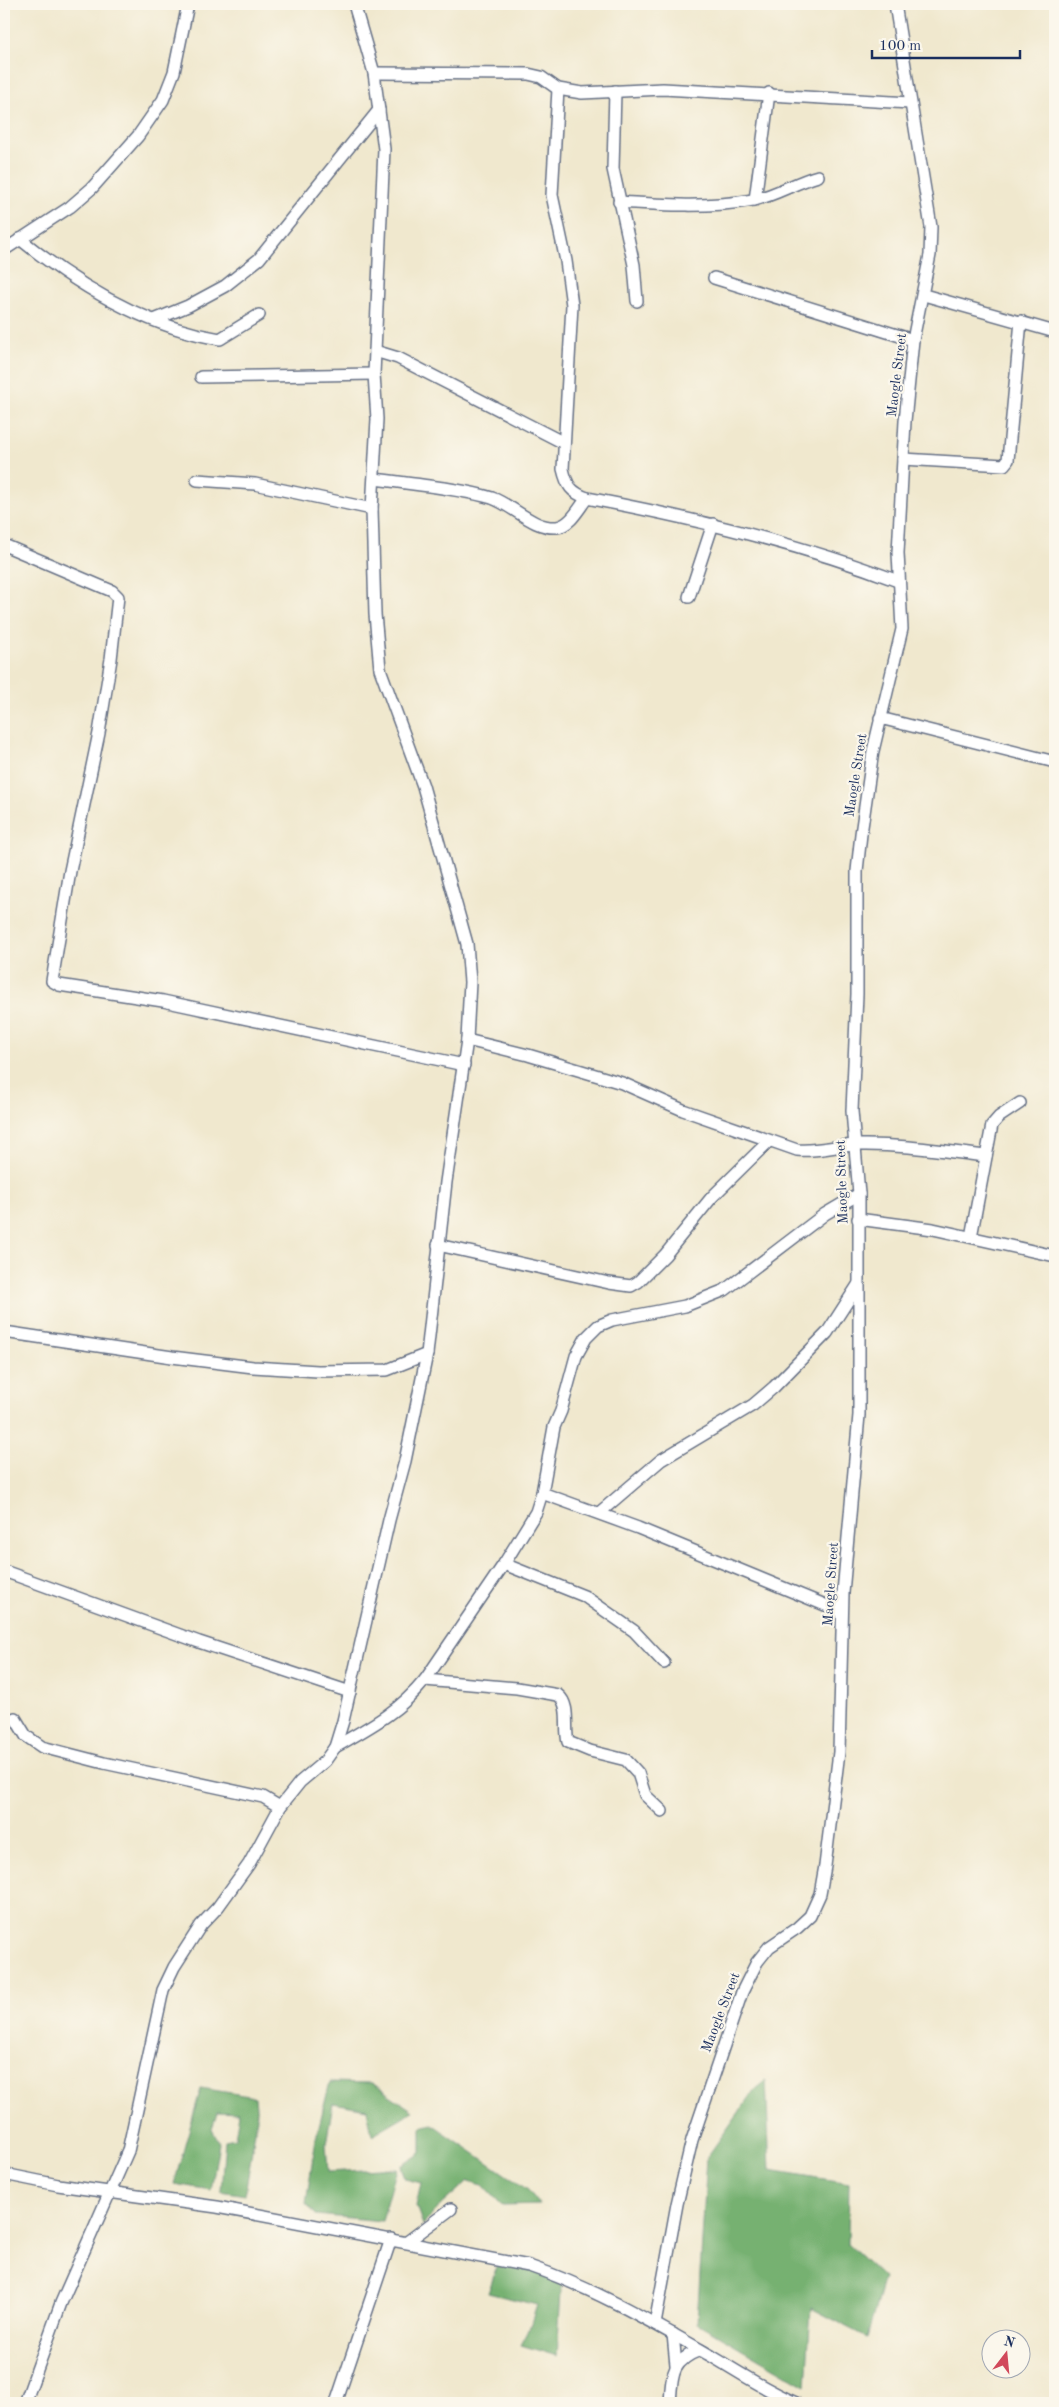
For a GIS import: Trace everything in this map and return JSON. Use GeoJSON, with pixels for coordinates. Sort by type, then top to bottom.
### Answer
{"type":"FeatureCollection","features":[{"type":"Feature","properties":{"kind":"street"},"geometry":{"type":"LineString","coordinates":[[4,250],[70,208],[92,188],[138,136],[163,100],[174,72],[188,4]]}},
{"type":"Feature","properties":{"kind":"street"},"geometry":{"type":"LineString","coordinates":[[26,2403],[62,2303],[121,2170],[133,2134],[163,1990],[174,1967],[202,1925],[218,1907],[248,1864],[280,1807],[300,1782],[325,1761],[335,1747],[350,1692],[389,1520],[411,1434],[427,1354],[438,1245],[464,1066],[470,982],[467,944],[423,786],[380,669],[375,614],[372,509],[377,419],[374,374],[384,149],[374,72],[354,4]]}},
{"type":"Feature","properties":{"kind":"street","name":"Maogle Street"},"geometry":{"type":"LineString","coordinates":[[655,2324],[676,2204],[692,2140],[742,1992],[757,1962],[769,1947],[798,1928],[810,1916],[820,1894],[839,1752],[842,1612],[859,1415],[859,1194],[852,1111],[857,994],[857,871],[860,834],[880,718],[902,629],[898,581],[903,458],[914,340],[930,255],[931,227],[910,103],[905,56],[895,4]]}},
{"type":"Feature","properties":{"kind":"street"},"geometry":{"type":"LineString","coordinates":[[374,72],[528,74],[541,77],[558,89],[582,93],[663,88],[910,103]]}},
{"type":"Feature","properties":{"kind":"street"},"geometry":{"type":"LineString","coordinates":[[558,89],[552,195],[566,260],[572,305],[563,469],[568,487],[574,493],[587,498],[713,524],[858,566],[898,581]]}},
{"type":"Feature","properties":{"kind":"street"},"geometry":{"type":"LineString","coordinates":[[615,91],[613,169],[634,264],[637,301]]}},
{"type":"Feature","properties":{"kind":"street"},"geometry":{"type":"LineString","coordinates":[[755,200],[769,93]]}},
{"type":"Feature","properties":{"kind":"street"},"geometry":{"type":"LineString","coordinates":[[154,320],[188,306],[225,286],[259,259],[379,110]]}},
{"type":"Feature","properties":{"kind":"street"},"geometry":{"type":"LineString","coordinates":[[619,202],[692,205],[755,200],[798,181],[818,176]]}},
{"type":"Feature","properties":{"kind":"street"},"geometry":{"type":"LineString","coordinates":[[20,239],[75,280],[112,301],[154,320],[220,339],[259,315]]}},
{"type":"Feature","properties":{"kind":"street"},"geometry":{"type":"LineString","coordinates":[[714,278],[914,340]]}},
{"type":"Feature","properties":{"kind":"street"},"geometry":{"type":"LineString","coordinates":[[924,294],[1055,332]]}},
{"type":"Feature","properties":{"kind":"street"},"geometry":{"type":"LineString","coordinates":[[903,458],[1004,464],[1008,460],[1021,322]]}},
{"type":"Feature","properties":{"kind":"street"},"geometry":{"type":"LineString","coordinates":[[375,351],[398,358],[564,444]]}},
{"type":"Feature","properties":{"kind":"street"},"geometry":{"type":"LineString","coordinates":[[202,377],[374,374]]}},
{"type":"Feature","properties":{"kind":"street"},"geometry":{"type":"LineString","coordinates":[[375,479],[490,498],[510,506],[538,524],[558,526],[569,522],[587,498]]}},
{"type":"Feature","properties":{"kind":"street"},"geometry":{"type":"LineString","coordinates":[[197,480],[255,484],[372,509]]}},
{"type":"Feature","properties":{"kind":"street"},"geometry":{"type":"LineString","coordinates":[[689,597],[713,524]]}},
{"type":"Feature","properties":{"kind":"street"},"geometry":{"type":"LineString","coordinates":[[4,545],[112,591],[118,597],[111,659],[100,724],[70,871],[52,981],[59,985],[163,1001],[464,1066]]}},
{"type":"Feature","properties":{"kind":"street"},"geometry":{"type":"LineString","coordinates":[[880,718],[1055,762]]}},
{"type":"Feature","properties":{"kind":"street"},"geometry":{"type":"LineString","coordinates":[[467,1040],[528,1055],[622,1083],[683,1110],[796,1150],[807,1151],[856,1145],[903,1146],[986,1156]]}},
{"type":"Feature","properties":{"kind":"street"},"geometry":{"type":"LineString","coordinates":[[971,1237],[992,1125],[999,1117],[1020,1103]]}},
{"type":"Feature","properties":{"kind":"street"},"geometry":{"type":"LineString","coordinates":[[438,1245],[548,1268],[608,1284],[631,1286],[638,1282],[665,1255],[712,1197],[769,1141]]}},
{"type":"Feature","properties":{"kind":"street"},"geometry":{"type":"LineString","coordinates":[[335,1747],[392,1713],[410,1698],[425,1680],[528,1528],[542,1493],[554,1427],[561,1411],[576,1356],[586,1338],[598,1326],[620,1318],[685,1306],[725,1290],[825,1214],[859,1194]]}},
{"type":"Feature","properties":{"kind":"street"},"geometry":{"type":"LineString","coordinates":[[858,1219],[924,1228],[1055,1256]]}},
{"type":"Feature","properties":{"kind":"street"},"geometry":{"type":"LineString","coordinates":[[600,1513],[661,1460],[753,1405],[774,1388],[826,1333],[858,1285]]}},
{"type":"Feature","properties":{"kind":"street"},"geometry":{"type":"LineString","coordinates":[[4,1332],[172,1357],[253,1367],[318,1371],[387,1370],[427,1354]]}},
{"type":"Feature","properties":{"kind":"street"},"geometry":{"type":"LineString","coordinates":[[542,1493],[600,1513],[842,1612]]}},
{"type":"Feature","properties":{"kind":"street"},"geometry":{"type":"LineString","coordinates":[[504,1564],[584,1596],[634,1631],[664,1663]]}},
{"type":"Feature","properties":{"kind":"street"},"geometry":{"type":"LineString","coordinates":[[4,1571],[190,1639],[350,1692]]}},
{"type":"Feature","properties":{"kind":"street"},"geometry":{"type":"LineString","coordinates":[[425,1680],[517,1688],[558,1695],[562,1698],[564,1704],[568,1742],[590,1751],[626,1760],[638,1773],[645,1795],[662,1811]]}},
{"type":"Feature","properties":{"kind":"street"},"geometry":{"type":"LineString","coordinates":[[15,1718],[26,1736],[42,1747],[263,1797],[280,1807]]}},
{"type":"Feature","properties":{"kind":"street"},"geometry":{"type":"LineString","coordinates":[[4,2174],[58,2185],[216,2207],[529,2266],[597,2293],[796,2403]]}},
{"type":"Feature","properties":{"kind":"street"},"geometry":{"type":"LineString","coordinates":[[407,2242],[451,2208]]}},
{"type":"Feature","properties":{"kind":"street"},"geometry":{"type":"LineString","coordinates":[[336,2403],[391,2239]]}},
{"type":"Feature","properties":{"kind":"street"},"geometry":{"type":"LineString","coordinates":[[670,2403],[676,2365],[673,2334]]}},
{"type":"Feature","properties":{"kind":"street"},"geometry":{"type":"LineString","coordinates":[[676,2365],[682,2358],[700,2350]]}},
{"type":"Feature","properties":{"kind":"green space"},"geometry":{"type":"Polygon","coordinates":[[[766,2081],[770,2170],[849,2183],[848,2244],[884,2278],[867,2337],[811,2308],[806,2386],[697,2323],[707,2157],[755,2090],[766,2081]]]}},
{"type":"Feature","properties":{"kind":"green space"},"geometry":{"type":"Polygon","coordinates":[[[330,2082],[372,2083],[413,2111],[372,2135],[367,2109],[333,2103],[326,2144],[328,2172],[397,2168],[382,2221],[316,2215],[306,2203],[316,2138],[330,2082]]]}},
{"type":"Feature","properties":{"kind":"green space"},"geometry":{"type":"Polygon","coordinates":[[[201,2088],[255,2097],[257,2118],[245,2195],[221,2191],[225,2140],[235,2138],[239,2113],[217,2112],[212,2129],[219,2143],[211,2190],[174,2184],[201,2088]]]}},
{"type":"Feature","properties":{"kind":"green space"},"geometry":{"type":"Polygon","coordinates":[[[432,2124],[528,2190],[540,2205],[503,2206],[483,2185],[468,2181],[442,2204],[423,2225],[416,2206],[421,2183],[405,2179],[401,2166],[421,2153],[421,2127],[432,2124]]]}},
{"type":"Feature","properties":{"kind":"green space"},"geometry":{"type":"Polygon","coordinates":[[[500,2258],[562,2275],[557,2356],[521,2345],[528,2332],[537,2305],[488,2293],[500,2258]]]}}]}
